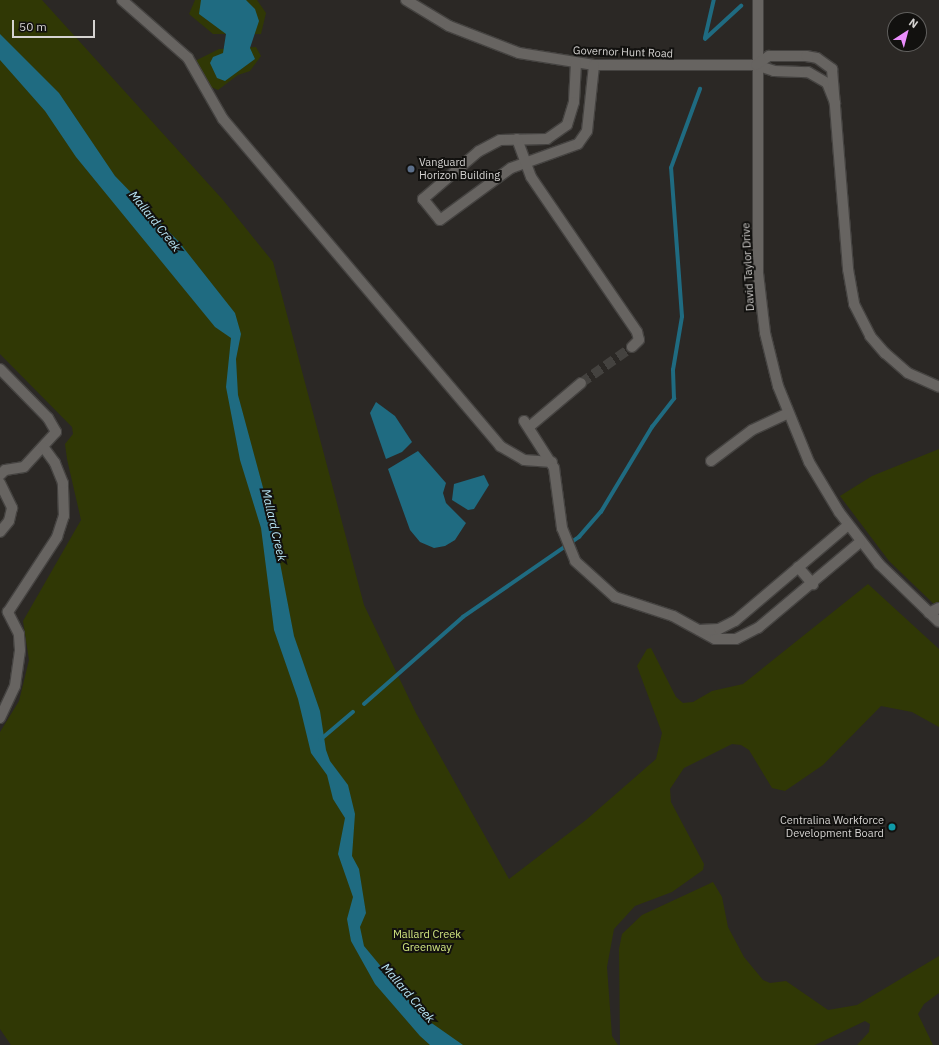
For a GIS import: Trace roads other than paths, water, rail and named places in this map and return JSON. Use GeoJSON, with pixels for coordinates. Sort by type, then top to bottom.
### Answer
{"type":"FeatureCollection","features":[{"type":"Feature","properties":{"kind":"street"},"geometry":{"type":"LineString","coordinates":[[122,0],[188,58],[223,119],[500,446],[524,460],[552,462]]}},
{"type":"Feature","properties":{"kind":"street","name":"Governor Hunt Road"},"geometry":{"type":"LineString","coordinates":[[406,0],[481,40],[519,53],[594,65],[756,65]]}},
{"type":"Feature","properties":{"kind":"street","name":"David Taylor Drive"},"geometry":{"type":"LineString","coordinates":[[758,0],[756,65],[759,291],[771,359],[788,414],[816,474],[848,525],[860,542],[939,622]]}},
{"type":"Feature","properties":{"kind":"street"},"geometry":{"type":"LineString","coordinates":[[756,65],[769,56],[817,58],[833,72],[848,268],[854,304],[870,336],[888,357],[908,373],[939,387]]}},
{"type":"Feature","properties":{"kind":"street"},"geometry":{"type":"LineString","coordinates":[[576,63],[572,115],[554,137],[517,138],[490,144],[423,199],[440,220],[494,178],[524,163],[578,144],[587,131],[594,65]]}},
{"type":"Feature","properties":{"kind":"street"},"geometry":{"type":"LineString","coordinates":[[756,65],[774,71],[813,73],[830,88],[835,103]]}},
{"type":"Feature","properties":{"kind":"street"},"geometry":{"type":"LineString","coordinates":[[554,137],[560,151]]}},
{"type":"Feature","properties":{"kind":"street"},"geometry":{"type":"LineString","coordinates":[[517,138],[524,163],[637,332],[639,340],[632,347]]}},
{"type":"Feature","properties":{"kind":"street"},"geometry":{"type":"LineString","coordinates":[[0,369],[56,429],[44,448],[24,467],[5,470],[0,474]]}},
{"type":"Feature","properties":{"kind":"street"},"geometry":{"type":"LineString","coordinates":[[581,383],[527,424],[552,462],[562,528],[575,561],[615,597],[673,616],[715,639],[745,636],[813,584],[860,542]]}},
{"type":"Feature","properties":{"kind":"street"},"geometry":{"type":"LineString","coordinates":[[711,461],[752,430],[788,414]]}},
{"type":"Feature","properties":{"kind":"street"},"geometry":{"type":"LineString","coordinates":[[0,718],[15,686],[20,650],[19,634],[8,612],[57,537],[64,516],[63,483],[55,463],[44,448]]}},
{"type":"Feature","properties":{"kind":"street"},"geometry":{"type":"LineString","coordinates":[[0,483],[12,508],[9,521],[0,532]]}},
{"type":"Feature","properties":{"kind":"street"},"geometry":{"type":"LineString","coordinates":[[699,630],[719,629],[735,621],[848,525]]}},
{"type":"Feature","properties":{"kind":"street"},"geometry":{"type":"LineString","coordinates":[[798,567],[813,584]]}},
{"type":"Feature","properties":{"kind":"street"},"geometry":{"type":"LineString","coordinates":[[929,613],[939,608]]}},
{"type":"Feature","properties":{"kind":"water"},"geometry":{"type":"Polygon","coordinates":[[[201,0],[246,0],[255,9],[259,21],[250,48],[255,59],[225,81],[217,78],[210,63],[213,57],[223,53],[226,34],[199,14],[201,0]]]}},
{"type":"Feature","properties":{"kind":"water","name":"Mallard Creek"},"geometry":{"type":"Polygon","coordinates":[[[0,34],[59,93],[115,176],[179,242],[235,313],[241,334],[236,359],[238,395],[272,521],[294,636],[320,711],[326,750],[330,761],[348,785],[355,814],[352,856],[359,869],[366,913],[360,927],[364,946],[423,1017],[463,1045],[430,1045],[420,1036],[375,984],[351,941],[347,919],[353,897],[338,854],[345,818],[333,799],[327,775],[311,753],[298,699],[274,630],[261,528],[240,460],[226,387],[231,338],[215,327],[76,157],[45,111],[0,60],[0,34]]]}},
{"type":"Feature","properties":{"kind":"water"},"geometry":{"type":"Polygon","coordinates":[[[376,402],[395,416],[412,442],[402,452],[386,459],[370,413],[376,402]]]}},
{"type":"Feature","properties":{"kind":"water"},"geometry":{"type":"Polygon","coordinates":[[[418,451],[446,483],[443,493],[446,503],[466,523],[455,540],[445,546],[434,548],[420,542],[410,530],[388,469],[418,451]]]}},
{"type":"Feature","properties":{"kind":"water"},"geometry":{"type":"Polygon","coordinates":[[[484,475],[489,485],[474,509],[468,510],[452,500],[454,484],[484,475]]]}},
{"type":"Feature","properties":{"kind":"waterway"},"geometry":{"type":"LineString","coordinates":[[705,38],[714,0]]}},
{"type":"Feature","properties":{"kind":"waterway"},"geometry":{"type":"LineString","coordinates":[[705,39],[741,6]]}},
{"type":"Feature","properties":{"kind":"waterway"},"geometry":{"type":"LineString","coordinates":[[364,704],[463,617],[579,537],[601,512],[652,427],[674,399],[673,370],[682,317],[671,168],[700,89]]}},
{"type":"Feature","properties":{"kind":"waterway"},"geometry":{"type":"LineString","coordinates":[[320,740],[353,712]]}},
{"type":"Feature","properties":{"kind":"tunnel"},"geometry":{"type":"LineString","coordinates":[[581,383],[632,347]]}},
{"type":"Feature","properties":{"kind":"place","name":"Vanguard Horizon Building"},"geometry":{"type":"Point","coordinates":[411,169]}},
{"type":"Feature","properties":{"kind":"place","name":"Centralina Workforce Development Board"},"geometry":{"type":"Point","coordinates":[892,827]}},
{"type":"Feature","properties":{"kind":"park label","name":"Mallard Creek Greenway"},"geometry":{"type":"Point","coordinates":[427,941]}}]}
